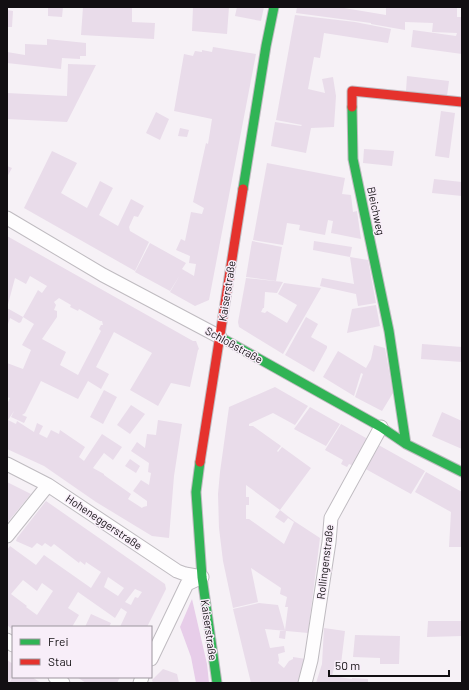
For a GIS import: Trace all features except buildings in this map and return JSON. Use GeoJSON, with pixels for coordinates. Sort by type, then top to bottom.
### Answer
{"type":"FeatureCollection","features":[{"type":"Feature","properties":{"kind":"main road","name":"Kaiserstraße"},"geometry":{"type":"LineString","coordinates":[[217,683],[202,577],[196,492],[206,419],[266,46],[274,7]]}},
{"type":"Feature","properties":{"kind":"main road","name":"Bleichweg"},"geometry":{"type":"LineString","coordinates":[[406,444],[389,331],[353,159],[352,91],[462,102]]}},
{"type":"Feature","properties":{"kind":"main road","name":"Schloßstraße"},"geometry":{"type":"LineString","coordinates":[[220,337],[381,428],[406,444],[462,472]]}},
{"type":"Feature","properties":{"kind":"street","name":"Schloßstraße"},"geometry":{"type":"LineString","coordinates":[[7,218],[103,275],[220,337]]}},
{"type":"Feature","properties":{"kind":"street","name":"Rollingenstraße"},"geometry":{"type":"LineString","coordinates":[[305,683],[311,660],[329,542],[331,518],[381,428]]}},
{"type":"Feature","properties":{"kind":"street","name":"Hoheneggerstraße"},"geometry":{"type":"LineString","coordinates":[[7,464],[48,485],[177,571],[202,577]]}},
{"type":"Feature","properties":{"kind":"street"},"geometry":{"type":"LineString","coordinates":[[7,536],[48,485]]}},
{"type":"Feature","properties":{"kind":"street"},"geometry":{"type":"LineString","coordinates":[[152,657],[187,584],[202,577]]}},
{"type":"Feature","properties":{"kind":"shaded area"},"geometry":{"type":"Polygon","coordinates":[[[192,599],[207,664],[209,683],[196,683],[191,657],[180,627],[192,599]]]}},
{"type":"Feature","properties":{"kind":"traffic: fast"},"geometry":{"type":"LineString","coordinates":[[243,189],[266,46],[274,7]]}},
{"type":"Feature","properties":{"kind":"traffic: fast"},"geometry":{"type":"LineString","coordinates":[[352,107],[353,159],[389,331],[406,444]]}},
{"type":"Feature","properties":{"kind":"traffic: fast"},"geometry":{"type":"LineString","coordinates":[[220,337],[381,427],[406,444],[462,472]]}},
{"type":"Feature","properties":{"kind":"traffic: fast"},"geometry":{"type":"LineString","coordinates":[[200,462],[196,492],[202,577],[217,683]]}},
{"type":"Feature","properties":{"kind":"traffic: jam"},"geometry":{"type":"LineString","coordinates":[[352,107],[352,91],[462,102]]}},
{"type":"Feature","properties":{"kind":"traffic: jam"},"geometry":{"type":"LineString","coordinates":[[200,462],[243,189]]}}]}
